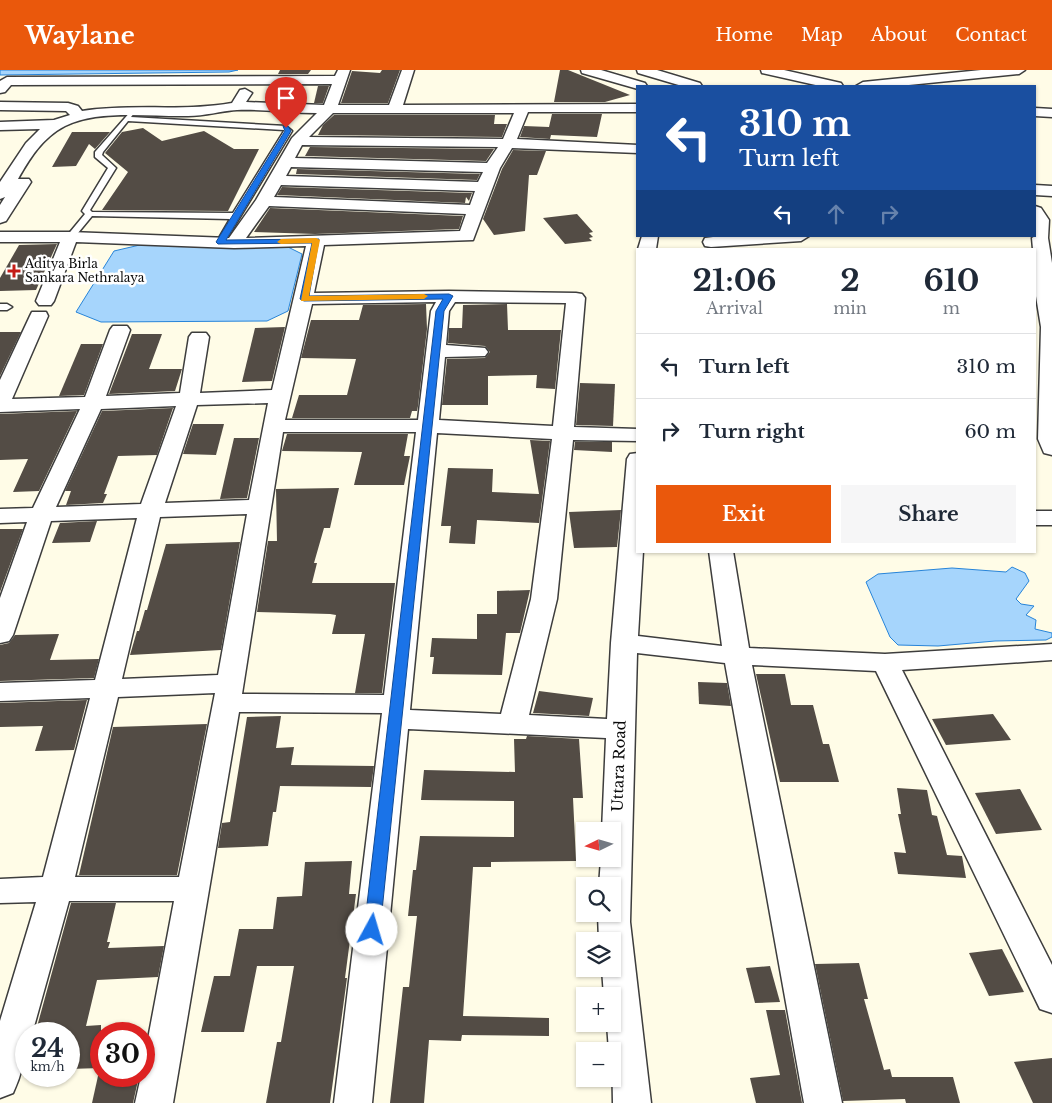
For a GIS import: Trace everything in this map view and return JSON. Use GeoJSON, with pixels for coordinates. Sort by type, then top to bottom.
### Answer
{"type":"FeatureCollection","features":[{"type":"Feature","properties":{"kind":"street"},"geometry":{"type":"LineString","coordinates":[[395,108],[408,70]]}},
{"type":"Feature","properties":{"kind":"street"},"geometry":{"type":"LineString","coordinates":[[587,70],[637,85]]}},
{"type":"Feature","properties":{"kind":"street"},"geometry":{"type":"LineString","coordinates":[[643,70],[692,85]]}},
{"type":"Feature","properties":{"kind":"street"},"geometry":{"type":"LineString","coordinates":[[767,70],[832,85]]}},
{"type":"Feature","properties":{"kind":"street"},"geometry":{"type":"LineString","coordinates":[[891,70],[929,80]]}},
{"type":"Feature","properties":{"kind":"street"},"geometry":{"type":"LineString","coordinates":[[874,85],[1019,70],[1018,85]]}},
{"type":"Feature","properties":{"kind":"street"},"geometry":{"type":"LineString","coordinates":[[237,106],[257,74]]}},
{"type":"Feature","properties":{"kind":"street"},"geometry":{"type":"LineString","coordinates":[[0,89],[8,81],[257,74],[341,75],[329,109],[297,141],[288,162],[264,201],[227,243]]}},
{"type":"Feature","properties":{"kind":"street"},"geometry":{"type":"LineString","coordinates":[[41,99],[58,80]]}},
{"type":"Feature","properties":{"kind":"street"},"geometry":{"type":"LineString","coordinates":[[0,97],[41,99],[247,91]]}},
{"type":"Feature","properties":{"kind":"street"},"geometry":{"type":"LineString","coordinates":[[0,106],[41,99],[73,109],[63,123],[50,134],[49,139],[0,218]]}},
{"type":"Feature","properties":{"kind":"street"},"geometry":{"type":"LineString","coordinates":[[0,126],[63,123],[111,112],[129,116],[200,113],[237,106],[329,109],[522,110],[563,119],[631,108],[636,141]]}},
{"type":"Feature","properties":{"kind":"street"},"geometry":{"type":"LineString","coordinates":[[0,237],[70,237],[227,243],[467,236],[492,168],[508,143],[522,110]]}},
{"type":"Feature","properties":{"kind":"street"},"geometry":{"type":"LineString","coordinates":[[1036,112],[1052,113]]}},
{"type":"Feature","properties":{"kind":"street"},"geometry":{"type":"LineString","coordinates":[[0,115],[63,123]]}},
{"type":"Feature","properties":{"kind":"street"},"geometry":{"type":"LineString","coordinates":[[558,146],[563,119]]}},
{"type":"Feature","properties":{"kind":"street"},"geometry":{"type":"LineString","coordinates":[[0,194],[39,137],[63,123]]}},
{"type":"Feature","properties":{"kind":"street"},"geometry":{"type":"LineString","coordinates":[[297,141],[508,143],[636,149]]}},
{"type":"Feature","properties":{"kind":"street"},"geometry":{"type":"LineString","coordinates":[[288,162],[492,168]]}},
{"type":"Feature","properties":{"kind":"street"},"geometry":{"type":"LineString","coordinates":[[277,180],[484,187]]}},
{"type":"Feature","properties":{"kind":"street"},"geometry":{"type":"LineString","coordinates":[[1036,190],[1052,191]]}},
{"type":"Feature","properties":{"kind":"street"},"geometry":{"type":"LineString","coordinates":[[264,201],[477,210]]}},
{"type":"Feature","properties":{"kind":"street"},"geometry":{"type":"LineString","coordinates":[[1040,226],[1046,326],[1047,441]]}},
{"type":"Feature","properties":{"kind":"street"},"geometry":{"type":"LineString","coordinates":[[70,237],[42,308],[0,404],[93,403],[279,396]]}},
{"type":"Feature","properties":{"kind":"street"},"geometry":{"type":"LineString","coordinates":[[712,242],[786,237]]}},
{"type":"Feature","properties":{"kind":"street"},"geometry":{"type":"LineString","coordinates":[[154,1103],[194,889],[273,426],[304,299],[316,240]]}},
{"type":"Feature","properties":{"kind":"street"},"geometry":{"type":"LineString","coordinates":[[304,299],[449,296],[576,298],[544,599],[513,724]]}},
{"type":"Feature","properties":{"kind":"street"},"geometry":{"type":"LineString","coordinates":[[353,1103],[440,311],[449,296]]}},
{"type":"Feature","properties":{"kind":"street"},"geometry":{"type":"LineString","coordinates":[[0,635],[41,515],[93,403],[120,330]]}},
{"type":"Feature","properties":{"kind":"street"},"geometry":{"type":"LineString","coordinates":[[0,1082],[56,889],[150,512],[189,399],[199,337]]}},
{"type":"Feature","properties":{"kind":"street"},"geometry":{"type":"LineString","coordinates":[[436,351],[478,352]]}},
{"type":"Feature","properties":{"kind":"street"},"geometry":{"type":"LineString","coordinates":[[273,426],[427,426],[636,435]]}},
{"type":"Feature","properties":{"kind":"street"},"geometry":{"type":"LineString","coordinates":[[0,516],[258,507]]}},
{"type":"Feature","properties":{"kind":"street"},"geometry":{"type":"LineString","coordinates":[[1036,518],[1052,518]]}},
{"type":"Feature","properties":{"kind":"street","name":"Uttara Road"},"geometry":{"type":"LineString","coordinates":[[632,1103],[614,922],[620,729],[634,645],[636,552]]}},
{"type":"Feature","properties":{"kind":"street"},"geometry":{"type":"LineString","coordinates":[[721,553],[737,656],[823,1103]]}},
{"type":"Feature","properties":{"kind":"street"},"geometry":{"type":"LineString","coordinates":[[634,645],[737,656],[885,663],[1052,652]]}},
{"type":"Feature","properties":{"kind":"street"},"geometry":{"type":"LineString","coordinates":[[885,663],[1052,999]]}},
{"type":"Feature","properties":{"kind":"street"},"geometry":{"type":"LineString","coordinates":[[0,692],[106,688],[228,694],[513,724],[620,729]]}},
{"type":"Feature","properties":{"kind":"street"},"geometry":{"type":"LineString","coordinates":[[0,891],[194,889]]}},
{"type":"Feature","properties":{"kind":"lane"},"geometry":{"type":"LineString","coordinates":[[227,243],[236,215],[288,131],[286,128],[129,116],[98,155],[112,168],[86,211],[90,214],[228,217],[236,215]]}},
{"type":"Feature","properties":{"kind":"lane"},"geometry":{"type":"LineString","coordinates":[[70,237],[90,214]]}},
{"type":"Feature","properties":{"kind":"water"},"geometry":{"type":"Polygon","coordinates":[[[0,70],[238,70],[229,72],[0,75],[0,70]]]}},
{"type":"Feature","properties":{"kind":"water"},"geometry":{"type":"Polygon","coordinates":[[[144,244],[286,246],[302,254],[288,311],[267,321],[101,322],[76,312],[114,251],[144,244]]]}},
{"type":"Feature","properties":{"kind":"water"},"geometry":{"type":"Polygon","coordinates":[[[1012,567],[1025,573],[1029,581],[1016,599],[1021,604],[1034,606],[1026,615],[1036,620],[1035,629],[1052,633],[1052,637],[1046,640],[995,641],[938,646],[898,645],[890,637],[866,582],[878,574],[952,568],[1006,572],[1012,567]]]}},
{"type":"Feature","properties":{"kind":"building"},"geometry":{"type":"Polygon","coordinates":[[[280,70],[311,70],[308,74],[278,74],[280,70]]]}},
{"type":"Feature","properties":{"kind":"building"},"geometry":{"type":"Polygon","coordinates":[[[382,70],[400,70],[388,103],[341,103],[352,71],[380,73],[382,70]]]}},
{"type":"Feature","properties":{"kind":"building"},"geometry":{"type":"Polygon","coordinates":[[[560,70],[568,70],[630,95],[605,102],[554,102],[560,70]]]}},
{"type":"Feature","properties":{"kind":"building"},"geometry":{"type":"Polygon","coordinates":[[[270,86],[301,86],[292,102],[265,101],[270,86]]]}},
{"type":"Feature","properties":{"kind":"building"},"geometry":{"type":"Polygon","coordinates":[[[318,86],[329,86],[323,103],[314,103],[318,86]]]}},
{"type":"Feature","properties":{"kind":"building"},"geometry":{"type":"Polygon","coordinates":[[[552,114],[602,114],[597,137],[551,135],[550,139],[520,137],[524,126],[549,127],[552,114]]]}},
{"type":"Feature","properties":{"kind":"building"},"geometry":{"type":"Polygon","coordinates":[[[334,115],[495,115],[494,124],[507,124],[502,137],[318,135],[323,125],[334,115]]]}},
{"type":"Feature","properties":{"kind":"building"},"geometry":{"type":"Polygon","coordinates":[[[143,128],[162,141],[204,131],[234,149],[259,149],[228,211],[102,210],[128,172],[105,153],[122,132],[143,128]]]}},
{"type":"Feature","properties":{"kind":"building"},"geometry":{"type":"Polygon","coordinates":[[[72,132],[110,132],[95,149],[89,144],[76,166],[52,167],[72,132]]]}},
{"type":"Feature","properties":{"kind":"building"},"geometry":{"type":"Polygon","coordinates":[[[310,147],[494,149],[486,161],[305,156],[310,147]]]}},
{"type":"Feature","properties":{"kind":"building"},"geometry":{"type":"Polygon","coordinates":[[[513,150],[546,151],[537,175],[529,175],[525,231],[494,235],[483,219],[502,169],[513,150]]]}},
{"type":"Feature","properties":{"kind":"building"},"geometry":{"type":"Polygon","coordinates":[[[297,169],[480,174],[477,180],[296,174],[297,169]]]}},
{"type":"Feature","properties":{"kind":"building"},"geometry":{"type":"Polygon","coordinates":[[[282,187],[472,193],[469,201],[466,197],[465,203],[277,195],[282,187]]]}},
{"type":"Feature","properties":{"kind":"building"},"geometry":{"type":"Polygon","coordinates":[[[270,208],[463,216],[459,229],[315,234],[254,232],[270,208]]]}},
{"type":"Feature","properties":{"kind":"building"},"geometry":{"type":"Polygon","coordinates":[[[577,214],[593,232],[589,233],[593,237],[589,238],[592,241],[565,244],[543,218],[577,214]]]}},
{"type":"Feature","properties":{"kind":"building"},"geometry":{"type":"Polygon","coordinates":[[[57,244],[36,290],[0,291],[0,278],[19,245],[57,244]]]}},
{"type":"Feature","properties":{"kind":"building"},"geometry":{"type":"Polygon","coordinates":[[[426,304],[427,329],[418,406],[417,411],[412,411],[410,418],[292,418],[299,395],[347,395],[356,359],[301,358],[311,320],[359,320],[363,305],[426,304]]]}},
{"type":"Feature","properties":{"kind":"building"},"geometry":{"type":"Polygon","coordinates":[[[507,304],[508,330],[561,330],[555,389],[536,388],[537,375],[488,376],[488,405],[442,405],[447,359],[485,358],[490,352],[485,346],[448,343],[449,328],[462,328],[463,305],[507,304]]]}},
{"type":"Feature","properties":{"kind":"building"},"geometry":{"type":"Polygon","coordinates":[[[285,327],[272,381],[242,382],[255,328],[285,327]]]}},
{"type":"Feature","properties":{"kind":"building"},"geometry":{"type":"Polygon","coordinates":[[[0,332],[21,332],[0,376],[0,332]]]}},
{"type":"Feature","properties":{"kind":"building"},"geometry":{"type":"Polygon","coordinates":[[[132,334],[162,334],[149,369],[182,369],[175,391],[109,394],[132,334]]]}},
{"type":"Feature","properties":{"kind":"building"},"geometry":{"type":"Polygon","coordinates":[[[81,344],[103,344],[84,395],[59,396],[81,344]]]}},
{"type":"Feature","properties":{"kind":"building"},"geometry":{"type":"Polygon","coordinates":[[[580,383],[615,384],[613,426],[576,425],[580,383]]]}},
{"type":"Feature","properties":{"kind":"building"},"geometry":{"type":"Polygon","coordinates":[[[173,408],[157,455],[118,456],[104,494],[107,494],[103,503],[66,505],[71,491],[65,491],[102,411],[173,408]]]}},
{"type":"Feature","properties":{"kind":"building"},"geometry":{"type":"Polygon","coordinates":[[[77,411],[39,491],[13,492],[28,459],[0,460],[0,414],[77,411]]]}},
{"type":"Feature","properties":{"kind":"building"},"geometry":{"type":"Polygon","coordinates":[[[193,424],[224,424],[216,455],[183,454],[193,424]]]}},
{"type":"Feature","properties":{"kind":"building"},"geometry":{"type":"Polygon","coordinates":[[[287,434],[408,434],[404,456],[410,456],[404,485],[354,485],[362,452],[282,451],[287,434]]]}},
{"type":"Feature","properties":{"kind":"building"},"geometry":{"type":"Polygon","coordinates":[[[234,438],[259,438],[247,498],[220,499],[234,438]]]}},
{"type":"Feature","properties":{"kind":"building"},"geometry":{"type":"Polygon","coordinates":[[[530,440],[550,441],[539,523],[477,520],[475,544],[449,543],[451,526],[441,526],[448,468],[493,469],[492,492],[539,494],[530,440]]]}},
{"type":"Feature","properties":{"kind":"building"},"geometry":{"type":"Polygon","coordinates":[[[575,442],[612,442],[612,452],[574,450],[575,442]]]}},
{"type":"Feature","properties":{"kind":"building"},"geometry":{"type":"Polygon","coordinates":[[[339,488],[330,528],[324,528],[314,563],[317,563],[312,583],[395,583],[382,693],[355,693],[365,634],[332,634],[336,615],[257,612],[268,541],[277,541],[276,489],[339,488]]]}},
{"type":"Feature","properties":{"kind":"building"},"geometry":{"type":"Polygon","coordinates":[[[621,510],[617,547],[574,548],[569,512],[621,510]]]}},
{"type":"Feature","properties":{"kind":"building"},"geometry":{"type":"Polygon","coordinates":[[[97,521],[90,542],[52,543],[60,523],[97,521]]]}},
{"type":"Feature","properties":{"kind":"building"},"geometry":{"type":"Polygon","coordinates":[[[0,529],[23,529],[0,592],[0,529]]]}},
{"type":"Feature","properties":{"kind":"building"},"geometry":{"type":"Polygon","coordinates":[[[240,542],[221,650],[130,655],[137,631],[139,631],[145,610],[147,610],[166,544],[240,542]]]}},
{"type":"Feature","properties":{"kind":"building"},"geometry":{"type":"Polygon","coordinates":[[[530,590],[520,633],[506,633],[502,675],[432,674],[434,657],[430,657],[432,638],[477,639],[477,614],[497,614],[497,591],[530,590]]]}},
{"type":"Feature","properties":{"kind":"building"},"geometry":{"type":"Polygon","coordinates":[[[59,634],[50,660],[99,659],[94,678],[0,681],[0,645],[9,643],[15,635],[59,634]]]}},
{"type":"Feature","properties":{"kind":"building"},"geometry":{"type":"Polygon","coordinates":[[[756,674],[785,674],[791,705],[813,705],[823,744],[829,744],[839,782],[780,782],[756,674]]]}},
{"type":"Feature","properties":{"kind":"building"},"geometry":{"type":"Polygon","coordinates":[[[698,682],[727,683],[731,706],[699,704],[698,682]]]}},
{"type":"Feature","properties":{"kind":"building"},"geometry":{"type":"Polygon","coordinates":[[[539,691],[593,698],[589,716],[533,713],[539,691]]]}},
{"type":"Feature","properties":{"kind":"building"},"geometry":{"type":"Polygon","coordinates":[[[87,700],[74,750],[35,751],[43,726],[0,727],[0,703],[87,700]]]}},
{"type":"Feature","properties":{"kind":"building"},"geometry":{"type":"Polygon","coordinates":[[[993,714],[1011,740],[946,745],[932,719],[993,714]]]}},
{"type":"Feature","properties":{"kind":"building"},"geometry":{"type":"Polygon","coordinates":[[[281,716],[276,748],[294,747],[291,765],[374,766],[371,787],[280,786],[276,812],[273,812],[268,846],[218,848],[222,823],[230,822],[247,717],[281,716]]]}},
{"type":"Feature","properties":{"kind":"building"},"geometry":{"type":"Polygon","coordinates":[[[207,724],[177,875],[79,875],[113,727],[207,724]]]}},
{"type":"Feature","properties":{"kind":"building"},"geometry":{"type":"Polygon","coordinates":[[[527,736],[579,739],[583,798],[573,798],[576,861],[491,862],[491,867],[473,867],[463,1016],[549,1018],[549,1036],[462,1035],[461,1041],[429,1040],[424,1103],[390,1103],[403,987],[409,987],[417,916],[408,916],[413,870],[416,870],[420,836],[514,837],[514,801],[421,800],[424,770],[515,772],[514,739],[526,739],[527,736]]]}},
{"type":"Feature","properties":{"kind":"building"},"geometry":{"type":"Polygon","coordinates":[[[897,788],[927,790],[932,815],[937,816],[947,855],[962,856],[966,878],[898,874],[894,852],[906,853],[898,814],[901,814],[897,788]]]}},
{"type":"Feature","properties":{"kind":"building"},"geometry":{"type":"Polygon","coordinates":[[[1020,789],[1042,830],[996,834],[975,793],[1020,789]]]}},
{"type":"Feature","properties":{"kind":"building"},"geometry":{"type":"Polygon","coordinates":[[[352,861],[349,894],[356,894],[330,1103],[266,1103],[277,1042],[281,1042],[294,966],[257,966],[244,1032],[201,1032],[214,976],[230,976],[239,929],[273,929],[277,897],[302,896],[305,862],[352,861]]]}},
{"type":"Feature","properties":{"kind":"building"},"geometry":{"type":"Polygon","coordinates":[[[71,903],[116,903],[107,942],[110,942],[108,948],[164,946],[158,977],[97,980],[86,1026],[90,1026],[90,1068],[80,1069],[80,1022],[38,1022],[71,903]]]}},
{"type":"Feature","properties":{"kind":"building"},"geometry":{"type":"Polygon","coordinates":[[[1002,949],[1024,992],[989,996],[969,953],[1002,949]]]}},
{"type":"Feature","properties":{"kind":"building"},"geometry":{"type":"Polygon","coordinates":[[[859,963],[868,999],[864,999],[884,1070],[890,1069],[892,1077],[953,1077],[960,1103],[906,1103],[905,1099],[843,1101],[815,964],[859,963]]]}},
{"type":"Feature","properties":{"kind":"building"},"geometry":{"type":"Polygon","coordinates":[[[770,966],[780,1002],[755,1003],[746,968],[770,966]]]}},
{"type":"Feature","properties":{"kind":"building"},"geometry":{"type":"Polygon","coordinates":[[[766,1010],[785,1010],[802,1103],[756,1103],[750,1078],[780,1075],[766,1010]]]}},
{"type":"Feature","properties":{"kind":"building"},"geometry":{"type":"Polygon","coordinates":[[[1052,1058],[1052,1103],[1033,1103],[1014,1062],[1052,1058]]]}},
{"type":"Feature","properties":{"kind":"building"},"geometry":{"type":"Polygon","coordinates":[[[96,1087],[137,1087],[133,1103],[92,1103],[96,1087]]]}},
{"type":"Feature","properties":{"kind":"slow traffic"},"geometry":{"type":"LineString","coordinates":[[281,242],[316,240],[304,299],[424,296]]}},
{"type":"Feature","properties":{"kind":"place","name":"Aditya Birla Sankara Nethralaya"},"geometry":{"type":"Point","coordinates":[14,271]}},
{"type":"Feature","properties":{"kind":"route"},"geometry":{"type":"LineString","coordinates":[[286,128],[288,131],[220,242],[316,240],[304,299],[449,296],[440,311],[372,930]]}}]}
